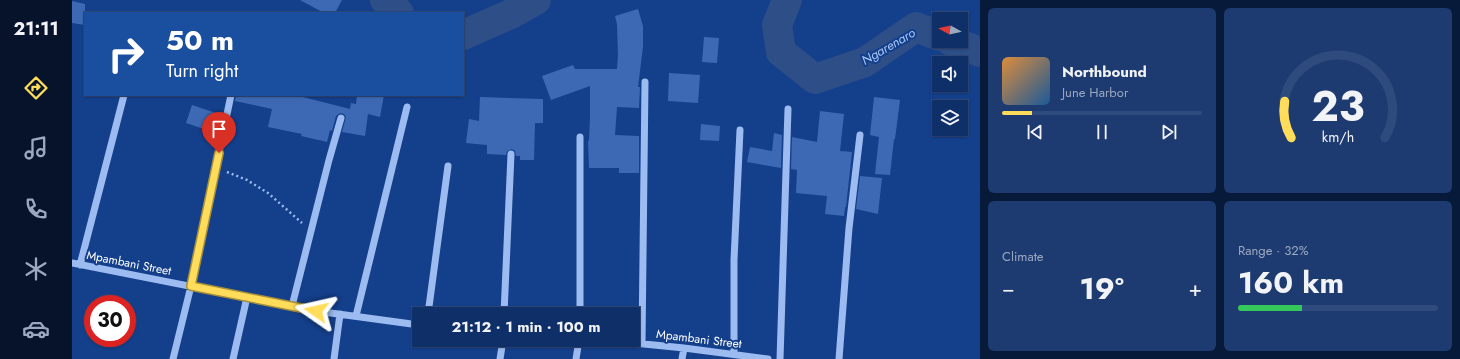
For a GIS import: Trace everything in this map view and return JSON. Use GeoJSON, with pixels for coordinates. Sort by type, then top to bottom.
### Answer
{"type":"FeatureCollection","features":[{"type":"Feature","properties":{"kind":"street"},"geometry":{"type":"LineString","coordinates":[[642,343],[646,82]]}},
{"type":"Feature","properties":{"kind":"street"},"geometry":{"type":"LineString","coordinates":[[80,265],[124,96]]}},
{"type":"Feature","properties":{"kind":"street"},"geometry":{"type":"LineString","coordinates":[[173,359],[191,286],[231,96]]}},
{"type":"Feature","properties":{"kind":"street"},"geometry":{"type":"LineString","coordinates":[[356,316],[407,107]]}},
{"type":"Feature","properties":{"kind":"street"},"geometry":{"type":"LineString","coordinates":[[780,359],[788,109]]}},
{"type":"Feature","properties":{"kind":"street"},"geometry":{"type":"LineString","coordinates":[[292,306],[341,118]]}},
{"type":"Feature","properties":{"kind":"street"},"geometry":{"type":"LineString","coordinates":[[734,354],[734,260],[740,130]]}},
{"type":"Feature","properties":{"kind":"street"},"geometry":{"type":"LineString","coordinates":[[839,359],[849,228],[860,135]]}},
{"type":"Feature","properties":{"kind":"street"},"geometry":{"type":"LineString","coordinates":[[580,138],[580,307]]}},
{"type":"Feature","properties":{"kind":"street"},"geometry":{"type":"LineString","coordinates":[[504,307],[510,154]]}},
{"type":"Feature","properties":{"kind":"street"},"geometry":{"type":"LineString","coordinates":[[429,307],[448,166]]}},
{"type":"Feature","properties":{"kind":"street","name":"Mpambani Street"},"geometry":{"type":"LineString","coordinates":[[72,263],[292,306],[412,324]]}},
{"type":"Feature","properties":{"kind":"street"},"geometry":{"type":"LineString","coordinates":[[233,359],[247,297]]}},
{"type":"Feature","properties":{"kind":"street"},"geometry":{"type":"LineString","coordinates":[[334,359],[340,314]]}},
{"type":"Feature","properties":{"kind":"street","name":"Mpambani Street"},"geometry":{"type":"LineString","coordinates":[[642,343],[768,359]]}},
{"type":"Feature","properties":{"kind":"street"},"geometry":{"type":"LineString","coordinates":[[500,359],[502,347]]}},
{"type":"Feature","properties":{"kind":"street"},"geometry":{"type":"LineString","coordinates":[[576,359],[578,347]]}},
{"type":"Feature","properties":{"kind":"street"},"geometry":{"type":"LineString","coordinates":[[682,359],[684,348]]}},
{"type":"Feature","properties":{"kind":"path"},"geometry":{"type":"LineString","coordinates":[[216,168],[247,180],[268,193],[311,231]]}},
{"type":"Feature","properties":{"kind":"building"},"geometry":{"type":"Polygon","coordinates":[[[300,0],[342,0],[336,12],[322,12],[300,0]]]}},
{"type":"Feature","properties":{"kind":"building"},"geometry":{"type":"Polygon","coordinates":[[[72,1],[85,4],[84,25],[72,23],[72,1]]]}},
{"type":"Feature","properties":{"kind":"building"},"geometry":{"type":"Polygon","coordinates":[[[638,9],[643,26],[643,47],[638,87],[640,87],[639,108],[617,107],[615,135],[639,136],[639,173],[619,173],[619,168],[589,168],[588,141],[590,86],[551,100],[542,76],[573,65],[575,69],[617,69],[617,24],[615,16],[638,9]]]}},
{"type":"Feature","properties":{"kind":"building"},"geometry":{"type":"Polygon","coordinates":[[[704,37],[719,38],[717,63],[702,62],[704,37]]]}},
{"type":"Feature","properties":{"kind":"building"},"geometry":{"type":"Polygon","coordinates":[[[669,73],[700,75],[698,103],[668,101],[669,73]]]}},
{"type":"Feature","properties":{"kind":"building"},"geometry":{"type":"Polygon","coordinates":[[[236,96],[299,96],[350,109],[351,103],[356,104],[357,96],[384,96],[380,117],[368,114],[365,136],[342,132],[346,117],[344,114],[340,113],[336,116],[327,142],[301,136],[302,134],[268,127],[272,109],[235,101],[236,96]]]}},
{"type":"Feature","properties":{"kind":"building"},"geometry":{"type":"Polygon","coordinates":[[[480,97],[543,99],[543,123],[535,123],[534,160],[520,160],[520,156],[516,156],[515,151],[512,149],[507,151],[506,155],[487,154],[487,145],[466,143],[469,119],[479,121],[480,97]]]}},
{"type":"Feature","properties":{"kind":"building"},"geometry":{"type":"Polygon","coordinates":[[[874,97],[900,100],[890,175],[875,174],[879,137],[870,135],[874,97]]]}},
{"type":"Feature","properties":{"kind":"building"},"geometry":{"type":"Polygon","coordinates":[[[192,105],[216,113],[210,131],[186,123],[192,105]]]}},
{"type":"Feature","properties":{"kind":"building"},"geometry":{"type":"Polygon","coordinates":[[[820,111],[844,114],[840,151],[852,152],[844,216],[825,214],[827,196],[796,193],[797,170],[791,169],[792,137],[817,142],[820,111]]]}},
{"type":"Feature","properties":{"kind":"building"},"geometry":{"type":"Polygon","coordinates":[[[701,124],[720,126],[719,141],[700,140],[701,124]]]}},
{"type":"Feature","properties":{"kind":"building"},"geometry":{"type":"Polygon","coordinates":[[[774,133],[782,135],[781,168],[747,162],[750,147],[772,151],[774,133]]]}},
{"type":"Feature","properties":{"kind":"building"},"geometry":{"type":"Polygon","coordinates":[[[860,176],[882,178],[878,214],[856,209],[860,176]]]}},
{"type":"Feature","properties":{"kind":"waterway","name":"Ngarenaro"},"geometry":{"type":"LineString","coordinates":[[385,0],[398,12]]}},
{"type":"Feature","properties":{"kind":"waterway","name":"Ngarenaro"},"geometry":{"type":"LineString","coordinates":[[464,35],[513,13],[536,0]]}},
{"type":"Feature","properties":{"kind":"waterway","name":"Ngarenaro"},"geometry":{"type":"LineString","coordinates":[[787,0],[777,25],[781,52],[815,79],[865,62],[916,27],[932,33]]}},
{"type":"Feature","properties":{"kind":"waterway","name":"Ngarenaro"},"geometry":{"type":"LineString","coordinates":[[968,47],[980,52]]}},
{"type":"Feature","properties":{"kind":"route"},"geometry":{"type":"LineString","coordinates":[[219,153],[191,286],[316,311]]}}]}
